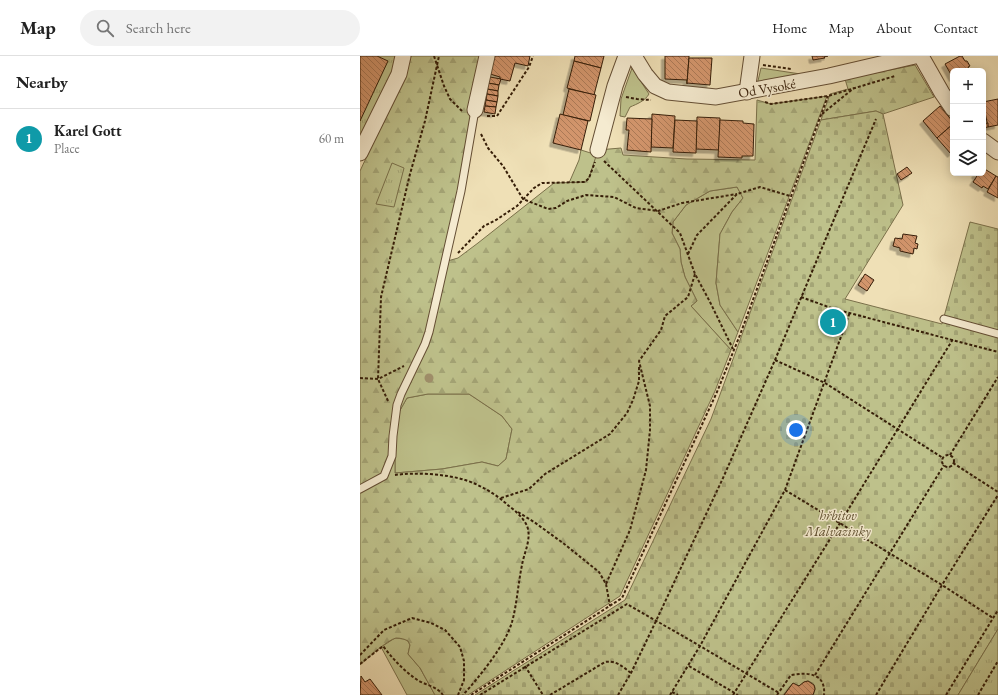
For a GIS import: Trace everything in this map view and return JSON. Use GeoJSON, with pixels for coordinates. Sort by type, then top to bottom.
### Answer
{"type":"FeatureCollection","features":[{"type":"Feature","properties":{"kind":"street"},"geometry":{"type":"LineString","coordinates":[[360,153],[399,74],[403,56]]}},
{"type":"Feature","properties":{"kind":"street"},"geometry":{"type":"LineString","coordinates":[[474,116],[487,56]]}},
{"type":"Feature","properties":{"kind":"street"},"geometry":{"type":"LineString","coordinates":[[601,155],[615,86],[626,56]]}},
{"type":"Feature","properties":{"kind":"street","name":"Od Vysoké"},"geometry":{"type":"LineString","coordinates":[[634,56],[645,74],[655,86],[668,92],[716,97],[829,76],[915,56]]}},
{"type":"Feature","properties":{"kind":"street"},"geometry":{"type":"LineString","coordinates":[[747,92],[752,56]]}},
{"type":"Feature","properties":{"kind":"street"},"geometry":{"type":"LineString","coordinates":[[921,56],[950,105]]}},
{"type":"Feature","properties":{"kind":"street"},"geometry":{"type":"LineString","coordinates":[[986,143],[998,152]]}},
{"type":"Feature","properties":{"kind":"lane"},"geometry":{"type":"LineString","coordinates":[[360,489],[384,476],[392,456],[395,416],[401,394],[430,332],[461,191],[474,116]]}},
{"type":"Feature","properties":{"kind":"lane"},"geometry":{"type":"LineString","coordinates":[[944,318],[998,334]]}},
{"type":"Feature","properties":{"kind":"path"},"geometry":{"type":"LineString","coordinates":[[434,56],[450,99],[474,116],[488,148],[502,166],[523,199],[548,209],[556,208],[567,201],[586,195],[614,197],[636,208],[658,211],[682,203],[737,194],[760,187],[790,196]]}},
{"type":"Feature","properties":{"kind":"path"},"geometry":{"type":"LineString","coordinates":[[395,416],[378,379],[382,297],[410,174],[425,122],[439,56]]}},
{"type":"Feature","properties":{"kind":"path"},"geometry":{"type":"LineString","coordinates":[[474,116],[497,116],[529,67],[533,56]]}},
{"type":"Feature","properties":{"kind":"path"},"geometry":{"type":"LineString","coordinates":[[471,695],[622,598],[717,392],[828,96],[857,86],[899,75]]}},
{"type":"Feature","properties":{"kind":"path"},"geometry":{"type":"LineString","coordinates":[[821,115],[857,86]]}},
{"type":"Feature","properties":{"kind":"path"},"geometry":{"type":"LineString","coordinates":[[618,695],[631,673],[723,478],[775,360],[876,119]]}},
{"type":"Feature","properties":{"kind":"path"},"geometry":{"type":"LineString","coordinates":[[601,155],[680,233],[695,274],[734,349]]}},
{"type":"Feature","properties":{"kind":"path"},"geometry":{"type":"LineString","coordinates":[[446,260],[460,251],[484,226],[507,213],[534,188],[542,184],[585,182],[589,178]]}},
{"type":"Feature","properties":{"kind":"path"},"geometry":{"type":"LineString","coordinates":[[688,255],[697,235],[737,194]]}},
{"type":"Feature","properties":{"kind":"path"},"geometry":{"type":"LineString","coordinates":[[501,498],[529,489],[545,474],[610,434],[627,413],[633,400],[639,381],[639,361],[661,330],[665,316],[688,297],[695,274]]}},
{"type":"Feature","properties":{"kind":"path"},"geometry":{"type":"LineString","coordinates":[[801,297],[834,309],[998,352]]}},
{"type":"Feature","properties":{"kind":"path"},"geometry":{"type":"LineString","coordinates":[[670,695],[700,646],[785,490],[850,312]]}},
{"type":"Feature","properties":{"kind":"path"},"geometry":{"type":"LineString","coordinates":[[733,694],[899,429],[953,339]]}},
{"type":"Feature","properties":{"kind":"path"},"geometry":{"type":"LineString","coordinates":[[360,378],[378,379],[398,370],[421,354]]}},
{"type":"Feature","properties":{"kind":"path"},"geometry":{"type":"LineString","coordinates":[[775,360],[825,383],[943,458]]}},
{"type":"Feature","properties":{"kind":"path"},"geometry":{"type":"LineString","coordinates":[[606,584],[630,530],[646,470],[650,430],[650,406],[639,361]]}},
{"type":"Feature","properties":{"kind":"path"},"geometry":{"type":"LineString","coordinates":[[943,458],[950,455],[998,377]]}},
{"type":"Feature","properties":{"kind":"path"},"geometry":{"type":"LineString","coordinates":[[876,695],[998,493],[953,463],[953,458],[950,455]]}},
{"type":"Feature","properties":{"kind":"path"},"geometry":{"type":"LineString","coordinates":[[815,675],[944,465],[942,461],[943,458]]}},
{"type":"Feature","properties":{"kind":"path"},"geometry":{"type":"LineString","coordinates":[[944,465],[948,466],[953,463]]}},
{"type":"Feature","properties":{"kind":"path"},"geometry":{"type":"LineString","coordinates":[[384,476],[412,473],[464,480],[501,498],[513,509],[527,526],[529,536],[522,564],[512,622],[502,643],[485,668],[463,695]]}},
{"type":"Feature","properties":{"kind":"path"},"geometry":{"type":"LineString","coordinates":[[785,490],[890,553],[993,618]]}},
{"type":"Feature","properties":{"kind":"path"},"geometry":{"type":"LineString","coordinates":[[513,509],[534,522],[599,572],[606,584],[610,606]]}},
{"type":"Feature","properties":{"kind":"path"},"geometry":{"type":"LineString","coordinates":[[480,695],[627,604],[746,673],[778,694],[791,675],[802,673],[815,675],[823,682],[825,690],[824,695]]}},
{"type":"Feature","properties":{"kind":"path"},"geometry":{"type":"LineString","coordinates":[[946,695],[998,610]]}},
{"type":"Feature","properties":{"kind":"path"},"geometry":{"type":"LineString","coordinates":[[360,655],[384,630],[412,618],[430,623],[445,630],[460,647],[464,661],[464,680],[458,695]]}},
{"type":"Feature","properties":{"kind":"path"},"geometry":{"type":"LineString","coordinates":[[360,664],[383,646],[396,663],[417,680],[440,691],[443,695]]}},
{"type":"Feature","properties":{"kind":"path"},"geometry":{"type":"LineString","coordinates":[[550,695],[605,662],[611,661],[631,673]]}},
{"type":"Feature","properties":{"kind":"path"},"geometry":{"type":"LineString","coordinates":[[978,695],[998,661]]}},
{"type":"Feature","properties":{"kind":"path"},"geometry":{"type":"LineString","coordinates":[[689,665],[733,694],[738,695]]}},
{"type":"Feature","properties":{"kind":"path"},"geometry":{"type":"LineString","coordinates":[[525,666],[543,695]]}},
{"type":"Feature","properties":{"kind":"path"},"geometry":{"type":"LineString","coordinates":[[672,692],[678,695]]}},
{"type":"Feature","properties":{"kind":"green space"},"geometry":{"type":"Polygon","coordinates":[[[360,56],[404,56],[360,146],[360,56]]]}},
{"type":"Feature","properties":{"kind":"green space"},"geometry":{"type":"Polygon","coordinates":[[[411,56],[481,56],[473,111],[444,262],[458,258],[554,183],[586,182],[589,178],[598,150],[621,148],[623,155],[687,159],[755,160],[757,100],[771,104],[827,96],[738,332],[720,305],[716,283],[720,234],[732,212],[743,198],[737,187],[710,191],[686,205],[673,222],[672,233],[680,249],[681,262],[685,277],[697,301],[691,306],[731,350],[715,391],[620,596],[468,695],[435,695],[420,668],[408,654],[410,645],[408,641],[404,639],[392,639],[360,665],[360,171],[407,70],[411,56]],[[428,394],[407,398],[395,419],[395,473],[442,469],[482,462],[498,466],[506,459],[512,429],[502,416],[469,394],[428,394]]]}},
{"type":"Feature","properties":{"kind":"green space"},"geometry":{"type":"Polygon","coordinates":[[[915,65],[934,97],[883,114],[876,111],[821,120],[830,94],[848,89],[845,79],[915,65]]]}},
{"type":"Feature","properties":{"kind":"green space"},"geometry":{"type":"Polygon","coordinates":[[[632,68],[649,94],[643,100],[630,107],[625,117],[620,116],[621,99],[632,68]]]}},
{"type":"Feature","properties":{"kind":"green space"},"geometry":{"type":"Polygon","coordinates":[[[761,68],[807,75],[757,85],[761,68]]]}},
{"type":"Feature","properties":{"kind":"green space","name":"hřbitov Malvazinky"},"geometry":{"type":"Polygon","coordinates":[[[876,111],[883,114],[903,205],[845,299],[942,324],[970,222],[998,229],[998,629],[958,695],[813,695],[815,686],[808,681],[799,686],[792,684],[784,695],[475,695],[625,600],[711,419],[821,120],[876,111]]]}},
{"type":"Feature","properties":{"kind":"green space"},"geometry":{"type":"Polygon","coordinates":[[[581,150],[597,155],[589,178],[586,182],[569,183],[579,160],[581,150]]]}},
{"type":"Feature","properties":{"kind":"green space"},"geometry":{"type":"Polygon","coordinates":[[[392,163],[404,168],[394,207],[376,204],[392,163]]]}},
{"type":"Feature","properties":{"kind":"green space"},"geometry":{"type":"Polygon","coordinates":[[[737,187],[743,198],[732,212],[720,234],[716,283],[720,305],[738,332],[731,350],[691,306],[697,301],[685,277],[681,262],[680,249],[672,233],[673,222],[686,205],[710,191],[737,187]]]}},
{"type":"Feature","properties":{"kind":"green space"},"geometry":{"type":"Polygon","coordinates":[[[428,394],[469,394],[502,416],[512,429],[506,459],[498,466],[482,462],[442,469],[395,473],[395,419],[407,398],[428,394]]]}},
{"type":"Feature","properties":{"kind":"green space"},"geometry":{"type":"Polygon","coordinates":[[[998,629],[998,695],[958,695],[998,629]]]}},
{"type":"Feature","properties":{"kind":"green space"},"geometry":{"type":"Polygon","coordinates":[[[395,638],[408,641],[410,645],[408,654],[420,668],[435,695],[407,695],[381,647],[395,638]]]}},
{"type":"Feature","properties":{"kind":"building"},"geometry":{"type":"Polygon","coordinates":[[[360,56],[377,56],[388,61],[360,121],[360,56]]]}},
{"type":"Feature","properties":{"kind":"building"},"geometry":{"type":"Polygon","coordinates":[[[495,56],[530,56],[528,66],[515,63],[510,81],[500,79],[500,77],[490,74],[495,56]]]}},
{"type":"Feature","properties":{"kind":"building"},"geometry":{"type":"Polygon","coordinates":[[[575,56],[604,56],[601,68],[574,61],[575,56]]]}},
{"type":"Feature","properties":{"kind":"building"},"geometry":{"type":"Polygon","coordinates":[[[665,56],[689,56],[687,84],[687,80],[665,79],[665,56]]]}},
{"type":"Feature","properties":{"kind":"building"},"geometry":{"type":"Polygon","coordinates":[[[812,56],[828,56],[813,60],[812,56]]]}},
{"type":"Feature","properties":{"kind":"building"},"geometry":{"type":"Polygon","coordinates":[[[962,56],[970,66],[968,68],[950,68],[950,73],[945,64],[962,56]]]}},
{"type":"Feature","properties":{"kind":"building"},"geometry":{"type":"Polygon","coordinates":[[[689,58],[712,58],[710,85],[687,83],[689,58]]]}},
{"type":"Feature","properties":{"kind":"building"},"geometry":{"type":"Polygon","coordinates":[[[574,61],[601,68],[594,95],[567,88],[574,61]]]}},
{"type":"Feature","properties":{"kind":"building"},"geometry":{"type":"Polygon","coordinates":[[[490,77],[501,79],[499,85],[488,83],[490,77]]]}},
{"type":"Feature","properties":{"kind":"building"},"geometry":{"type":"Polygon","coordinates":[[[488,83],[499,85],[498,91],[487,89],[488,83]]]}},
{"type":"Feature","properties":{"kind":"building"},"geometry":{"type":"Polygon","coordinates":[[[487,89],[498,91],[498,96],[487,94],[487,89]]]}},
{"type":"Feature","properties":{"kind":"building"},"geometry":{"type":"Polygon","coordinates":[[[569,89],[596,95],[590,121],[563,115],[569,89]]]}},
{"type":"Feature","properties":{"kind":"building"},"geometry":{"type":"Polygon","coordinates":[[[487,94],[498,96],[497,102],[486,100],[487,94]]]}},
{"type":"Feature","properties":{"kind":"building"},"geometry":{"type":"Polygon","coordinates":[[[998,99],[998,125],[988,127],[986,117],[986,101],[998,99]]]}},
{"type":"Feature","properties":{"kind":"building"},"geometry":{"type":"Polygon","coordinates":[[[486,100],[497,102],[496,107],[485,106],[486,100]]]}},
{"type":"Feature","properties":{"kind":"building"},"geometry":{"type":"Polygon","coordinates":[[[485,106],[496,107],[495,114],[484,112],[485,106]]]}},
{"type":"Feature","properties":{"kind":"building"},"geometry":{"type":"Polygon","coordinates":[[[940,106],[950,118],[950,127],[937,138],[923,121],[940,106]]]}},
{"type":"Feature","properties":{"kind":"building"},"geometry":{"type":"Polygon","coordinates":[[[560,114],[588,121],[581,150],[553,143],[560,114]]]}},
{"type":"Feature","properties":{"kind":"building"},"geometry":{"type":"Polygon","coordinates":[[[652,114],[675,116],[673,148],[651,147],[652,114]]]}},
{"type":"Feature","properties":{"kind":"building"},"geometry":{"type":"Polygon","coordinates":[[[697,117],[720,118],[719,150],[696,149],[697,117]]]}},
{"type":"Feature","properties":{"kind":"building"},"geometry":{"type":"Polygon","coordinates":[[[627,118],[652,119],[651,152],[627,150],[629,130],[626,130],[627,118]]]}},
{"type":"Feature","properties":{"kind":"building"},"geometry":{"type":"Polygon","coordinates":[[[675,120],[697,121],[696,153],[673,152],[675,120]]]}},
{"type":"Feature","properties":{"kind":"building"},"geometry":{"type":"Polygon","coordinates":[[[720,120],[743,121],[743,123],[754,124],[753,156],[742,156],[742,158],[718,157],[720,120]]]}},
{"type":"Feature","properties":{"kind":"building"},"geometry":{"type":"Polygon","coordinates":[[[950,127],[950,153],[937,138],[950,127]]]}},
{"type":"Feature","properties":{"kind":"building"},"geometry":{"type":"Polygon","coordinates":[[[907,167],[912,173],[901,180],[897,174],[907,167]]]}},
{"type":"Feature","properties":{"kind":"building"},"geometry":{"type":"Polygon","coordinates":[[[986,170],[996,176],[988,189],[983,186],[982,188],[973,182],[977,176],[986,176],[986,170]]]}},
{"type":"Feature","properties":{"kind":"building"},"geometry":{"type":"Polygon","coordinates":[[[996,176],[998,177],[998,198],[987,192],[996,176]]]}},
{"type":"Feature","properties":{"kind":"building"},"geometry":{"type":"Polygon","coordinates":[[[903,234],[917,236],[915,243],[918,244],[917,249],[914,248],[913,254],[900,251],[900,248],[893,246],[895,238],[902,239],[903,234]]]}},
{"type":"Feature","properties":{"kind":"building"},"geometry":{"type":"Polygon","coordinates":[[[865,274],[874,280],[867,291],[858,285],[865,274]]]}},
{"type":"Feature","properties":{"kind":"building"},"geometry":{"type":"Polygon","coordinates":[[[361,676],[365,682],[370,679],[382,695],[360,695],[361,676]]]}},
{"type":"Feature","properties":{"kind":"building"},"geometry":{"type":"Polygon","coordinates":[[[808,681],[814,685],[815,689],[813,695],[784,695],[793,683],[799,686],[808,681]]]}},
{"type":"Feature","properties":{"kind":"place","name":"Karel Gott"},"geometry":{"type":"Point","coordinates":[833,322]}}]}
